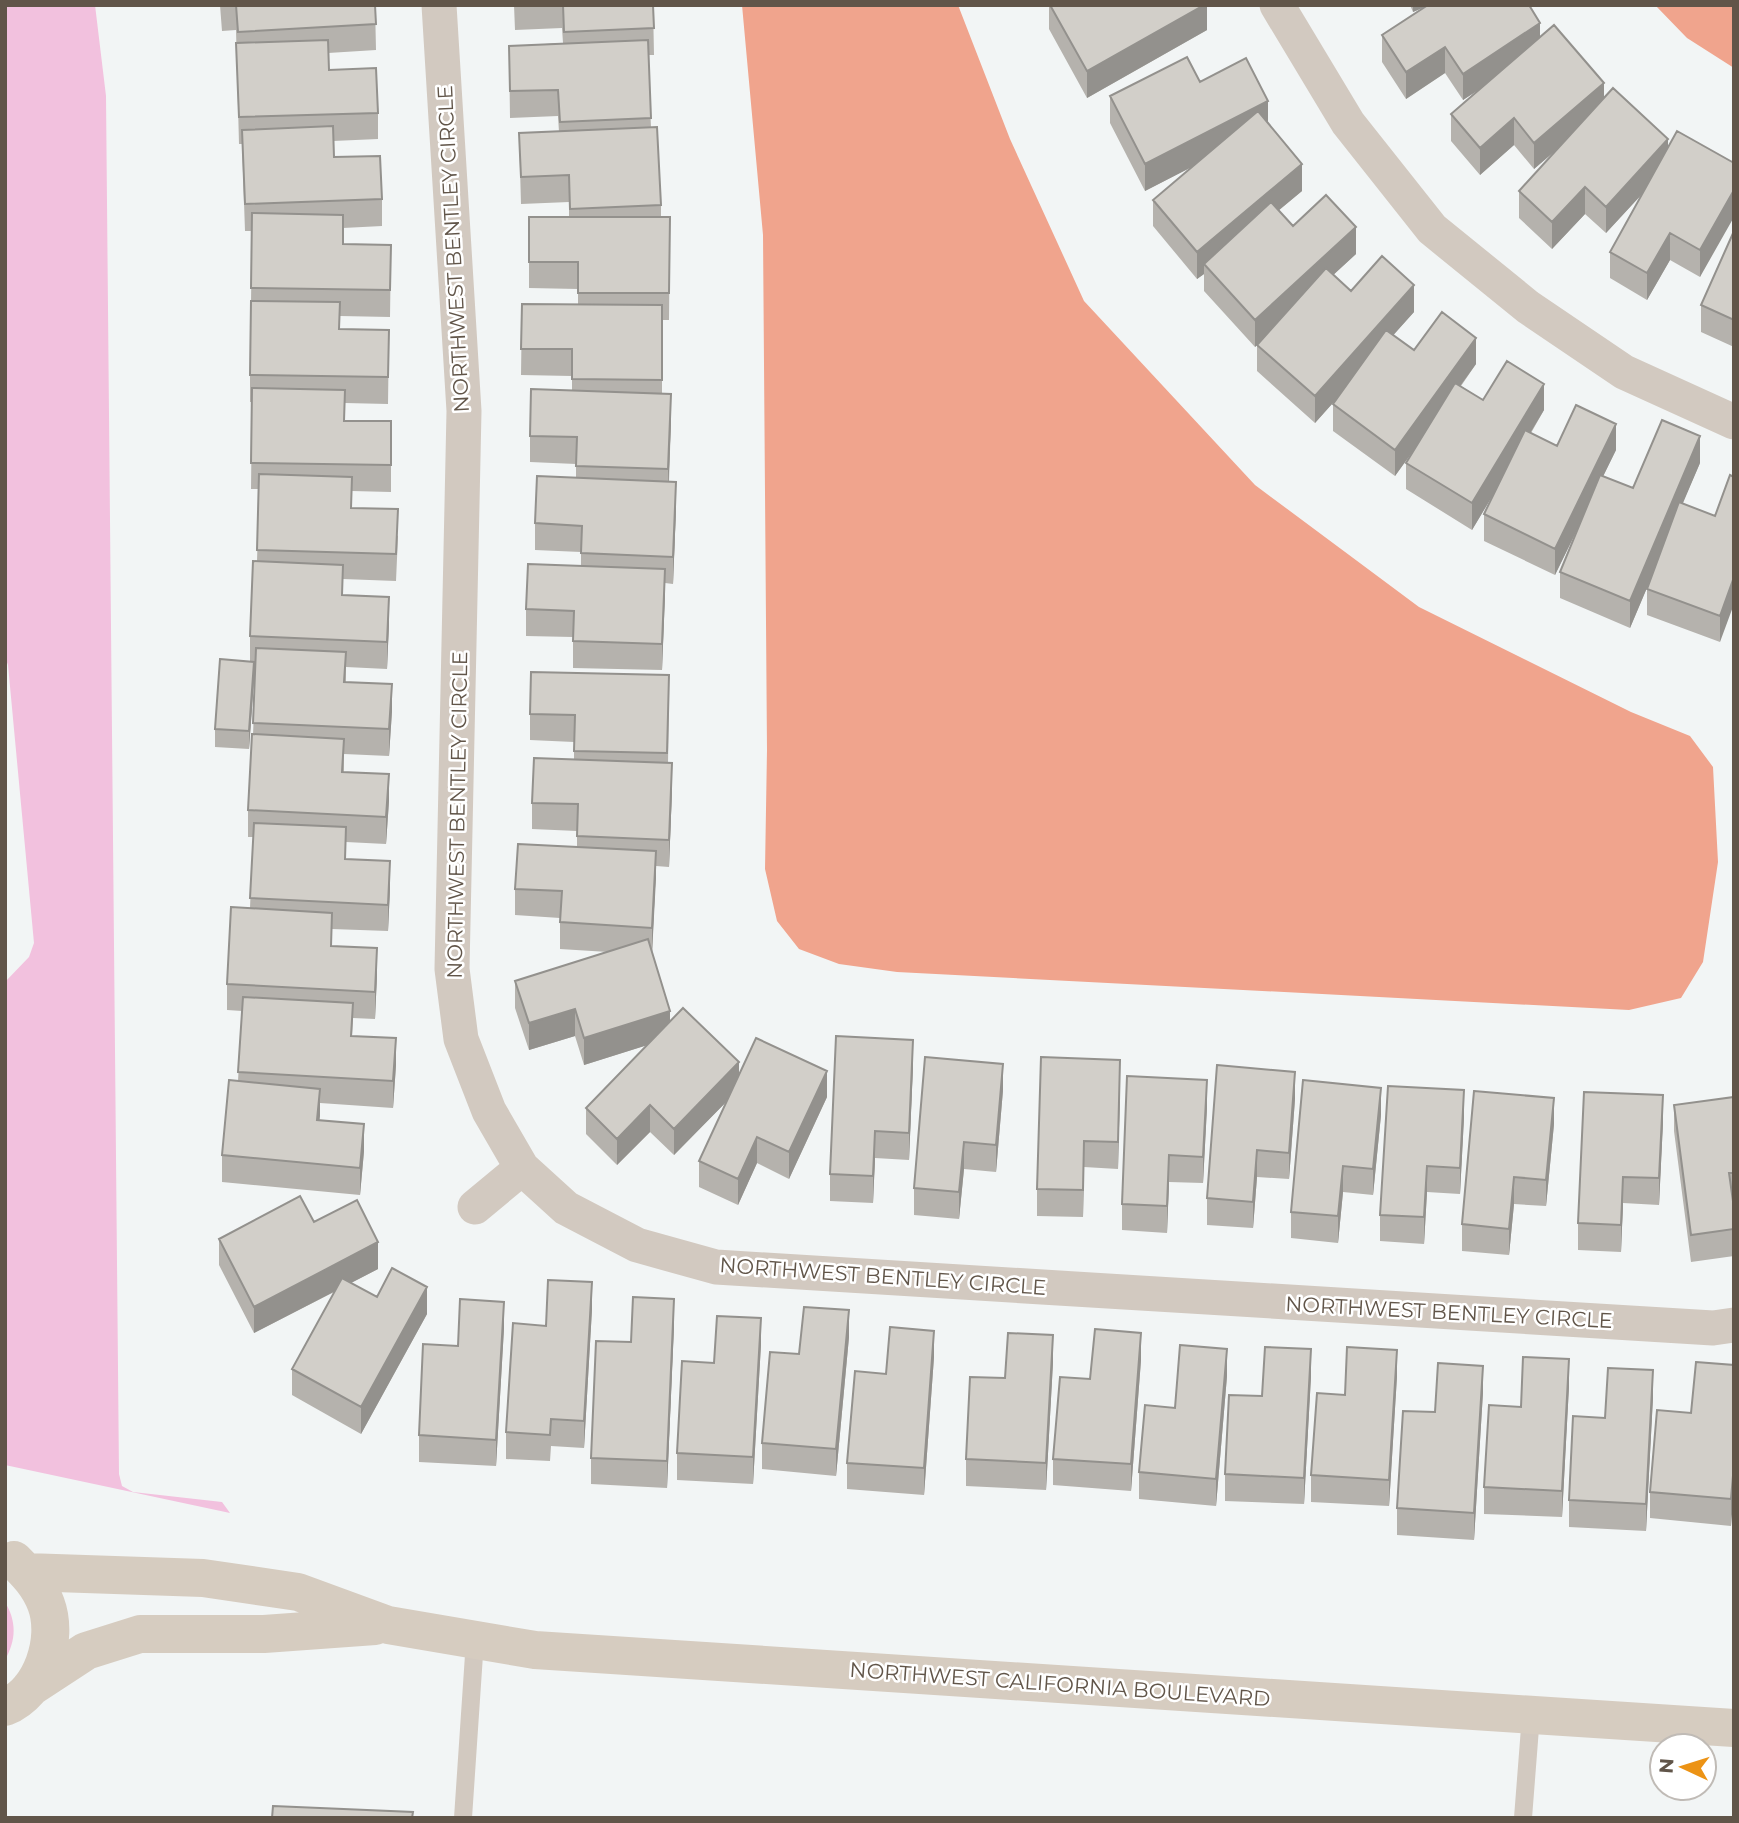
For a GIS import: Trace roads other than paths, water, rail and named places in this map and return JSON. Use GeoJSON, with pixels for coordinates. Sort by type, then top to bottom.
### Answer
{"type":"FeatureCollection","features":[{"type":"Feature","properties":{"kind":"street","name":"NORTHWEST BENTLEY CIRCLE"},"geometry":{"type":"LineString","coordinates":[[439,5],[464,411],[452,969],[461,1039],[489,1111],[522,1168],[566,1208],[637,1245],[716,1267],[1713,1328],[1734,1325]]}},
{"type":"Feature","properties":{"kind":"street"},"geometry":{"type":"LineString","coordinates":[[1277,5],[1348,123],[1432,229],[1528,307],[1625,372],[1734,422]]}},
{"type":"Feature","properties":{"kind":"street"},"geometry":{"type":"LineString","coordinates":[[475,1206],[522,1168]]}},
{"type":"Feature","properties":{"kind":"street"},"geometry":{"type":"LineString","coordinates":[[16,1564],[34,1579],[47,1605],[50,1635],[45,1662],[18,1697]]}},
{"type":"Feature","properties":{"kind":"street","name":"NORTHWEST CALIFORNIA BOULEVARD"},"geometry":{"type":"LineString","coordinates":[[16,1564],[202,1577],[298,1592],[388,1625],[535,1650],[1734,1728]]}},
{"type":"Feature","properties":{"kind":"street","name":"NORTHWEST CALIFORNIA BOULEVARD"},"geometry":{"type":"LineString","coordinates":[[18,1697],[86,1651],[140,1634],[264,1634],[388,1625]]}},
{"type":"Feature","properties":{"kind":"lane"},"geometry":{"type":"LineString","coordinates":[[463,1818],[475,1640]]}},
{"type":"Feature","properties":{"kind":"lane"},"geometry":{"type":"LineString","coordinates":[[1523,1818],[1531,1715]]}}]}
